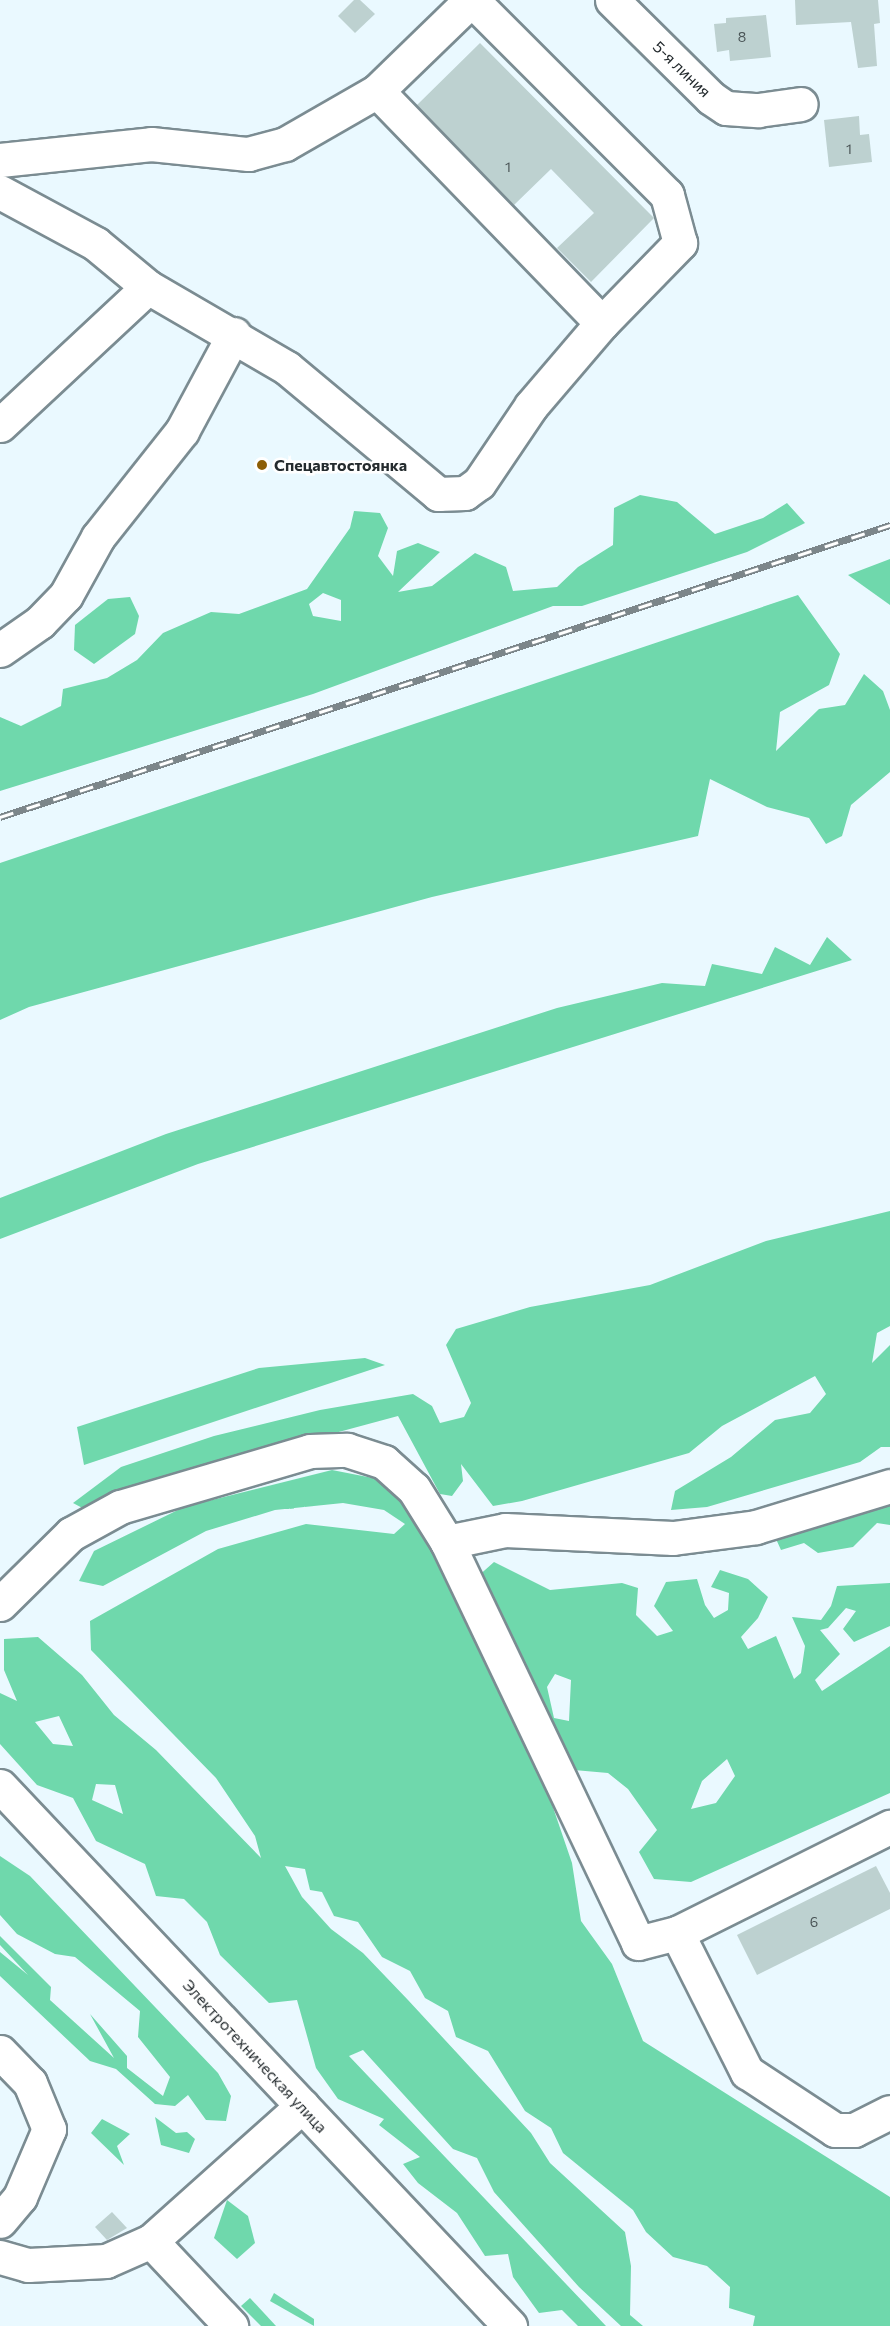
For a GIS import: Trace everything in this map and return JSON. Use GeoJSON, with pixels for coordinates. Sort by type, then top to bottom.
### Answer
{"type":"FeatureCollection","features":[{"type":"Feature","properties":{"kind":"main road"},"geometry":{"type":"LineString","coordinates":[[0,160],[151,144],[248,154],[285,144],[377,91],[472,0],[667,195],[680,243],[602,323],[531,406],[479,483],[465,492],[451,495],[438,494],[287,368],[234,334],[148,287],[96,244],[0,192]]}},
{"type":"Feature","properties":{"kind":"main road","name":"5-я линия"},"geometry":{"type":"LineString","coordinates":[[612,0],[711,98],[726,108],[758,110],[801,104]]}},
{"type":"Feature","properties":{"kind":"main road"},"geometry":{"type":"LineString","coordinates":[[377,91],[602,323]]}},
{"type":"Feature","properties":{"kind":"main road"},"geometry":{"type":"LineString","coordinates":[[0,425],[148,287]]}},
{"type":"Feature","properties":{"kind":"main road"},"geometry":{"type":"LineString","coordinates":[[0,650],[40,622],[66,595],[98,537],[182,431],[234,334]]}},
{"type":"Feature","properties":{"kind":"main road"},"geometry":{"type":"LineString","coordinates":[[0,1604],[71,1534],[120,1507],[310,1451],[347,1450],[384,1462],[414,1489],[447,1542],[638,1943],[676,1934],[890,1827]]}},
{"type":"Feature","properties":{"kind":"main road"},"geometry":{"type":"LineString","coordinates":[[447,1542],[505,1530],[673,1538],[744,1529],[890,1486]]}},
{"type":"Feature","properties":{"kind":"main road","name":"Электротехническая улица"},"geometry":{"type":"LineString","coordinates":[[0,1788],[510,2326]]}},
{"type":"Feature","properties":{"kind":"main road"},"geometry":{"type":"LineString","coordinates":[[676,1934],[747,2072],[835,2130],[854,2130],[890,2112]]}},
{"type":"Feature","properties":{"kind":"main road"},"geometry":{"type":"LineString","coordinates":[[0,2052],[30,2083],[49,2129],[20,2197],[0,2221]]}},
{"type":"Feature","properties":{"kind":"main road"},"geometry":{"type":"LineString","coordinates":[[0,2257],[28,2265],[106,2261],[151,2241],[302,2106]]}},
{"type":"Feature","properties":{"kind":"main road"},"geometry":{"type":"LineString","coordinates":[[151,2241],[231,2326]]}},
{"type":"Feature","properties":{"kind":"green space"},"geometry":{"type":"Polygon","coordinates":[[[640,495],[677,502],[715,534],[763,518],[787,503],[805,523],[747,552],[582,606],[553,606],[313,694],[0,791],[0,717],[21,726],[61,706],[63,689],[107,678],[137,660],[163,633],[211,612],[239,614],[307,589],[350,528],[354,511],[380,513],[388,528],[378,556],[393,576],[397,551],[418,543],[440,552],[398,592],[432,586],[475,553],[506,567],[513,591],[557,587],[578,567],[613,545],[614,508],[640,495]],[[323,593],[309,604],[313,616],[341,621],[341,600],[323,593]]]}},
{"type":"Feature","properties":{"kind":"green space"},"geometry":{"type":"Polygon","coordinates":[[[890,559],[890,605],[848,575],[890,559]]]}},
{"type":"Feature","properties":{"kind":"green space"},"geometry":{"type":"Polygon","coordinates":[[[798,595],[840,654],[829,685],[780,712],[776,751],[819,709],[845,705],[864,674],[883,691],[890,710],[890,772],[851,805],[842,836],[826,844],[809,818],[767,807],[710,779],[698,836],[432,897],[29,1007],[0,1020],[0,863],[798,595]]]}},
{"type":"Feature","properties":{"kind":"green space"},"geometry":{"type":"Polygon","coordinates":[[[130,597],[139,616],[135,634],[94,664],[74,650],[75,625],[108,599],[130,597]]]}},
{"type":"Feature","properties":{"kind":"green space"},"geometry":{"type":"Polygon","coordinates":[[[827,937],[852,960],[198,1164],[0,1239],[0,1198],[166,1134],[557,1008],[662,983],[705,986],[712,964],[762,974],[775,947],[810,965],[827,937]]]}},
{"type":"Feature","properties":{"kind":"green space"},"geometry":{"type":"Polygon","coordinates":[[[890,1211],[890,1326],[877,1333],[872,1363],[890,1345],[890,1447],[881,1447],[860,1462],[707,1507],[671,1510],[675,1491],[731,1457],[775,1420],[810,1413],[826,1394],[815,1376],[722,1426],[689,1453],[522,1501],[493,1506],[461,1464],[463,1481],[452,1496],[440,1494],[398,1416],[309,1440],[88,1511],[73,1503],[121,1467],[214,1436],[320,1410],[413,1394],[432,1406],[440,1423],[464,1417],[471,1403],[446,1345],[456,1329],[530,1307],[650,1285],[766,1241],[890,1211]]]}},
{"type":"Feature","properties":{"kind":"green space"},"geometry":{"type":"Polygon","coordinates":[[[365,1358],[385,1365],[84,1465],[77,1427],[259,1368],[365,1358]]]}},
{"type":"Feature","properties":{"kind":"green space"},"geometry":{"type":"Polygon","coordinates":[[[332,1470],[383,1480],[416,1514],[545,1784],[572,1863],[581,1921],[612,1964],[643,2041],[890,2197],[890,2326],[753,2326],[755,2316],[729,2308],[730,2287],[707,2266],[673,2257],[646,2232],[633,2210],[563,2153],[551,2128],[525,2111],[488,2051],[456,2037],[448,2011],[425,1998],[410,1971],[382,1957],[358,1922],[334,1916],[322,1892],[310,1890],[305,1869],[285,1866],[302,1897],[331,1929],[363,1953],[531,2133],[550,2163],[625,2232],[631,2266],[630,2315],[643,2326],[621,2326],[579,2287],[494,2192],[477,2158],[453,2149],[363,2050],[349,2056],[606,2326],[578,2326],[562,2310],[539,2313],[513,2277],[508,2254],[485,2256],[457,2213],[418,2183],[403,2164],[420,2157],[379,2125],[384,2119],[338,2099],[316,2068],[297,2000],[269,2003],[220,1955],[207,1922],[184,1899],[156,1896],[145,1864],[96,1841],[73,1798],[37,1785],[0,1744],[0,1693],[17,1701],[4,1670],[4,1639],[38,1637],[82,1675],[114,1715],[156,1750],[261,1858],[255,1836],[216,1778],[91,1650],[90,1621],[218,1549],[306,1524],[394,1534],[405,1524],[384,1510],[343,1503],[275,1510],[206,1531],[103,1586],[79,1581],[94,1551],[184,1507],[332,1470]],[[59,1716],[35,1722],[53,1744],[73,1746],[59,1716]],[[96,1784],[92,1800],[123,1814],[115,1785],[96,1784]]]}},
{"type":"Feature","properties":{"kind":"green space"},"geometry":{"type":"Polygon","coordinates":[[[890,1499],[890,1525],[877,1523],[853,1547],[818,1553],[804,1543],[781,1550],[776,1539],[890,1499]]]}},
{"type":"Feature","properties":{"kind":"green space"},"geometry":{"type":"Polygon","coordinates":[[[494,1562],[550,1590],[622,1583],[638,1588],[636,1615],[657,1636],[673,1631],[654,1606],[666,1582],[697,1579],[705,1605],[714,1618],[728,1610],[729,1593],[711,1587],[720,1570],[748,1579],[768,1597],[758,1618],[741,1637],[748,1649],[776,1636],[794,1679],[801,1673],[805,1646],[792,1617],[821,1620],[831,1606],[837,1586],[890,1583],[890,1626],[854,1642],[843,1629],[856,1611],[846,1608],[828,1628],[820,1630],[840,1654],[815,1680],[822,1691],[890,1646],[890,1793],[691,1882],[654,1879],[639,1852],[657,1830],[628,1789],[608,1773],[574,1770],[545,1727],[476,1578],[494,1562]],[[555,1674],[547,1687],[554,1718],[569,1721],[571,1680],[555,1674]],[[727,1759],[702,1781],[691,1809],[716,1803],[735,1776],[727,1759]]]}},
{"type":"Feature","properties":{"kind":"green space"},"geometry":{"type":"Polygon","coordinates":[[[0,1856],[30,1876],[218,2073],[231,2096],[226,2121],[206,2120],[188,2095],[175,2106],[155,2104],[116,2069],[90,2061],[0,1976],[0,1952],[28,1975],[0,1945],[0,1936],[51,1987],[50,2000],[114,2058],[90,2014],[127,2056],[127,2068],[163,2096],[170,2077],[138,2037],[140,2011],[75,1957],[55,1954],[17,1934],[0,1915],[0,1856]]]}},
{"type":"Feature","properties":{"kind":"green space"},"geometry":{"type":"Polygon","coordinates":[[[155,2117],[176,2133],[187,2132],[195,2139],[189,2153],[161,2145],[155,2117]]]}},
{"type":"Feature","properties":{"kind":"green space"},"geometry":{"type":"Polygon","coordinates":[[[102,2119],[130,2134],[117,2146],[124,2165],[91,2133],[102,2119]]]}},
{"type":"Feature","properties":{"kind":"green space"},"geometry":{"type":"Polygon","coordinates":[[[227,2200],[248,2216],[255,2243],[237,2259],[214,2238],[227,2200]]]}},
{"type":"Feature","properties":{"kind":"green space"},"geometry":{"type":"Polygon","coordinates":[[[274,2293],[314,2319],[314,2326],[270,2301],[274,2293]]]}},
{"type":"Feature","properties":{"kind":"green space"},"geometry":{"type":"Polygon","coordinates":[[[250,2298],[276,2326],[261,2326],[241,2306],[250,2298]]]}},
{"type":"Feature","properties":{"kind":"building"},"geometry":{"type":"Polygon","coordinates":[[[354,0],[360,0],[375,14],[355,33],[338,16],[354,0]]]}},
{"type":"Feature","properties":{"kind":"building"},"geometry":{"type":"Polygon","coordinates":[[[795,0],[878,0],[880,23],[874,24],[877,66],[858,68],[851,22],[796,25],[795,0]]]}},
{"type":"Feature","properties":{"kind":"building"},"geometry":{"type":"Polygon","coordinates":[[[766,15],[771,57],[730,61],[729,50],[717,52],[714,24],[726,23],[726,18],[766,15]]]}},
{"type":"Feature","properties":{"kind":"building"},"geometry":{"type":"Polygon","coordinates":[[[480,43],[654,218],[591,282],[557,248],[594,213],[551,169],[514,205],[417,105],[480,43]]]}},
{"type":"Feature","properties":{"kind":"building"},"geometry":{"type":"Polygon","coordinates":[[[859,116],[860,135],[869,134],[872,162],[829,167],[824,120],[859,116]]]}},
{"type":"Feature","properties":{"kind":"building"},"geometry":{"type":"Polygon","coordinates":[[[876,1866],[890,1893],[890,1909],[757,1975],[737,1935],[876,1866]]]}},
{"type":"Feature","properties":{"kind":"building"},"geometry":{"type":"Polygon","coordinates":[[[112,2212],[127,2228],[107,2240],[95,2227],[112,2212]]]}},
{"type":"Feature","properties":{"kind":"railway"},"geometry":{"type":"LineString","coordinates":[[0,817],[890,525]]}},
{"type":"Feature","properties":{"kind":"place","name":"Спецавтостоянка"},"geometry":{"type":"Point","coordinates":[262,465]}}]}
